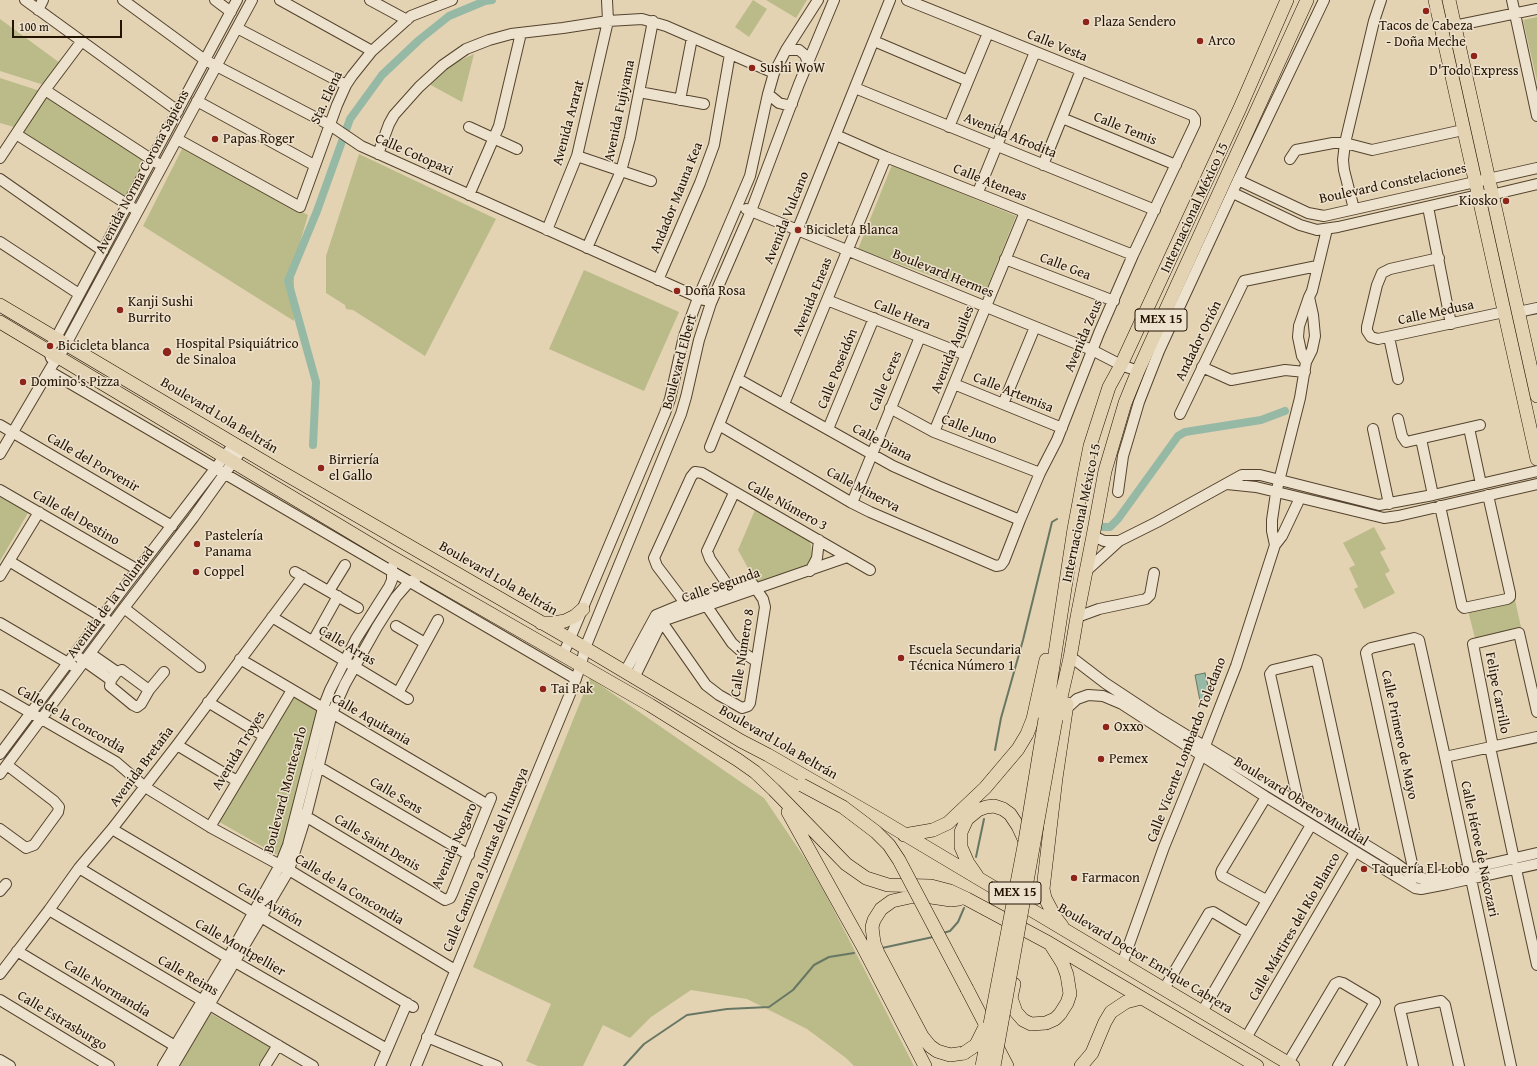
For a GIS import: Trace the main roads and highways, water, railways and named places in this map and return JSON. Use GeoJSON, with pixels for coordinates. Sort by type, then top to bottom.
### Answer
{"type":"FeatureCollection","features":[{"type":"Feature","properties":{"kind":"main road","name":"Internacional México 15"},"geometry":{"type":"LineString","coordinates":[[994,1066],[1015,951],[1050,719],[1057,640],[1074,529],[1090,446],[1109,387],[1121,365],[1242,102],[1287,0]]}},
{"type":"Feature","properties":{"kind":"main road","name":"Internacional México 15"},"geometry":{"type":"LineString","coordinates":[[982,1066],[993,1003],[1050,719],[1073,644],[1085,572],[1105,471],[1125,403],[1138,371],[1307,0]]}},
{"type":"Feature","properties":{"kind":"main road"},"geometry":{"type":"LineString","coordinates":[[1435,0],[1537,459]]}},
{"type":"Feature","properties":{"kind":"main road"},"geometry":{"type":"LineString","coordinates":[[1448,0],[1537,396]]}},
{"type":"Feature","properties":{"kind":"main road","name":"Boulevard Lola Beltrán"},"geometry":{"type":"LineString","coordinates":[[0,305],[741,741],[768,755],[981,880]]}},
{"type":"Feature","properties":{"kind":"main road"},"geometry":{"type":"LineString","coordinates":[[0,322],[53,361],[229,459],[390,556],[650,705],[738,760],[755,772],[774,790],[846,864],[866,878],[888,885],[931,886],[950,891],[967,899],[1104,974],[1141,998],[1257,1066]]}},
{"type":"Feature","properties":{"kind":"main road"},"geometry":{"type":"LineString","coordinates":[[541,623],[565,621],[583,609]]}},
{"type":"Feature","properties":{"kind":"main road"},"geometry":{"type":"LineString","coordinates":[[904,835],[933,830],[948,823],[985,788],[1018,749],[1027,734],[1033,719],[1047,654],[1057,640]]}},
{"type":"Feature","properties":{"kind":"main road"},"geometry":{"type":"LineString","coordinates":[[1064,929],[1055,917],[1045,898],[1043,889],[1055,786],[1066,709],[1075,660],[1075,649],[1073,644]]}},
{"type":"Feature","properties":{"kind":"main road"},"geometry":{"type":"LineString","coordinates":[[741,741],[802,785],[842,807],[876,832],[889,845],[913,887],[1007,1066]]}},
{"type":"Feature","properties":{"kind":"main road"},"geometry":{"type":"LineString","coordinates":[[774,790],[795,822],[862,944],[925,1066]]}},
{"type":"Feature","properties":{"kind":"main road"},"geometry":{"type":"LineString","coordinates":[[981,880],[968,863],[961,847],[961,832],[967,819],[978,810],[986,807],[994,806],[1003,809],[1010,814],[1025,841]]}},
{"type":"Feature","properties":{"kind":"main road","name":"Boulevard Doctor Enrique Cabrera"},"geometry":{"type":"LineString","coordinates":[[981,880],[1290,1065]]}},
{"type":"Feature","properties":{"kind":"main road"},"geometry":{"type":"LineString","coordinates":[[967,899],[951,900],[931,897],[917,897],[892,900],[881,909],[874,920],[872,927],[874,943],[922,1036],[930,1046],[937,1051],[950,1055],[964,1053],[976,1045],[980,1040],[987,1016],[993,1003]]}},
{"type":"Feature","properties":{"kind":"main road"},"geometry":{"type":"LineString","coordinates":[[1015,951],[1017,964],[1011,998],[1016,1012],[1023,1020],[1031,1024],[1046,1023],[1055,1019],[1060,1014],[1067,1003],[1070,994],[1067,975],[1063,964],[1049,943]]}},
{"type":"Feature","properties":{"kind":"main road"},"geometry":{"type":"LineString","coordinates":[[1104,974],[1127,979],[1161,999],[1165,999],[1167,991]]}},
{"type":"Feature","properties":{"kind":"main road"},"geometry":{"type":"LineString","coordinates":[[1081,1066],[1092,1053],[1105,1022],[1111,1012],[1126,1002],[1141,998]]}},
{"type":"Feature","properties":{"kind":"main road"},"geometry":{"type":"LineString","coordinates":[[1171,1015],[1172,1008],[1176,1005],[1190,1011],[1201,1011]]}},
{"type":"Feature","properties":{"kind":"waterway"},"geometry":{"type":"LineString","coordinates":[[313,445],[316,382],[288,281],[317,211],[350,119],[382,75],[419,40],[449,16],[485,1],[492,0]]}},
{"type":"Feature","properties":{"kind":"waterway"},"geometry":{"type":"LineString","coordinates":[[1097,527],[1110,527],[1118,519],[1178,436],[1185,432],[1261,420],[1285,411]]}},
{"type":"Feature","properties":{"kind":"waterway"},"geometry":{"type":"LineString","coordinates":[[995,750],[1001,718],[1023,640],[1052,522],[1057,519]]}},
{"type":"Feature","properties":{"kind":"waterway"},"geometry":{"type":"LineString","coordinates":[[976,857],[984,819]]}},
{"type":"Feature","properties":{"kind":"waterway"},"geometry":{"type":"LineString","coordinates":[[943,933],[950,931],[958,922],[964,908]]}},
{"type":"Feature","properties":{"kind":"waterway"},"geometry":{"type":"LineString","coordinates":[[882,948],[933,937]]}},
{"type":"Feature","properties":{"kind":"waterway"},"geometry":{"type":"LineString","coordinates":[[624,1066],[644,1044],[687,1015],[727,1009],[769,1007],[793,990],[814,965],[829,957],[854,953]]}},
{"type":"Feature","properties":{"kind":"place","name":"Tacos de Cabeza - Doña Meche"},"geometry":{"type":"Point","coordinates":[1426,11]}},
{"type":"Feature","properties":{"kind":"place","name":"Plaza Sendero"},"geometry":{"type":"Point","coordinates":[1086,22]}},
{"type":"Feature","properties":{"kind":"place","name":"Arco"},"geometry":{"type":"Point","coordinates":[1200,41]}},
{"type":"Feature","properties":{"kind":"place","name":"D'Todo Express"},"geometry":{"type":"Point","coordinates":[1474,56]}},
{"type":"Feature","properties":{"kind":"place","name":"Sushi WoW"},"geometry":{"type":"Point","coordinates":[752,68]}},
{"type":"Feature","properties":{"kind":"place","name":"Papas Roger"},"geometry":{"type":"Point","coordinates":[215,139]}},
{"type":"Feature","properties":{"kind":"place","name":"Kiosko"},"geometry":{"type":"Point","coordinates":[1506,201]}},
{"type":"Feature","properties":{"kind":"place","name":"Bicicleta Blanca"},"geometry":{"type":"Point","coordinates":[798,230]}},
{"type":"Feature","properties":{"kind":"place","name":"Doña Rosa"},"geometry":{"type":"Point","coordinates":[677,291]}},
{"type":"Feature","properties":{"kind":"place","name":"Kanji Sushi Burrito"},"geometry":{"type":"Point","coordinates":[120,310]}},
{"type":"Feature","properties":{"kind":"place","name":"Bicicleta blanca"},"geometry":{"type":"Point","coordinates":[50,346]}},
{"type":"Feature","properties":{"kind":"place","name":"Hospital Psiquiátrico de Sinaloa"},"geometry":{"type":"Point","coordinates":[167,352]}},
{"type":"Feature","properties":{"kind":"place","name":"Domino's Pizza"},"geometry":{"type":"Point","coordinates":[23,382]}},
{"type":"Feature","properties":{"kind":"place","name":"Birriería el Gallo"},"geometry":{"type":"Point","coordinates":[321,468]}},
{"type":"Feature","properties":{"kind":"place","name":"Pastelería Panama"},"geometry":{"type":"Point","coordinates":[197,544]}},
{"type":"Feature","properties":{"kind":"place","name":"Coppel"},"geometry":{"type":"Point","coordinates":[196,572]}},
{"type":"Feature","properties":{"kind":"place","name":"Escuela Secundaria Técnica Número 1"},"geometry":{"type":"Point","coordinates":[901,658]}},
{"type":"Feature","properties":{"kind":"place","name":"Tai Pak"},"geometry":{"type":"Point","coordinates":[543,689]}},
{"type":"Feature","properties":{"kind":"place","name":"Oxxo"},"geometry":{"type":"Point","coordinates":[1106,727]}},
{"type":"Feature","properties":{"kind":"place","name":"Pemex"},"geometry":{"type":"Point","coordinates":[1101,759]}},
{"type":"Feature","properties":{"kind":"place","name":"Taquería El Lobo"},"geometry":{"type":"Point","coordinates":[1364,869]}},
{"type":"Feature","properties":{"kind":"place","name":"Farmacon"},"geometry":{"type":"Point","coordinates":[1074,878]}}]}
